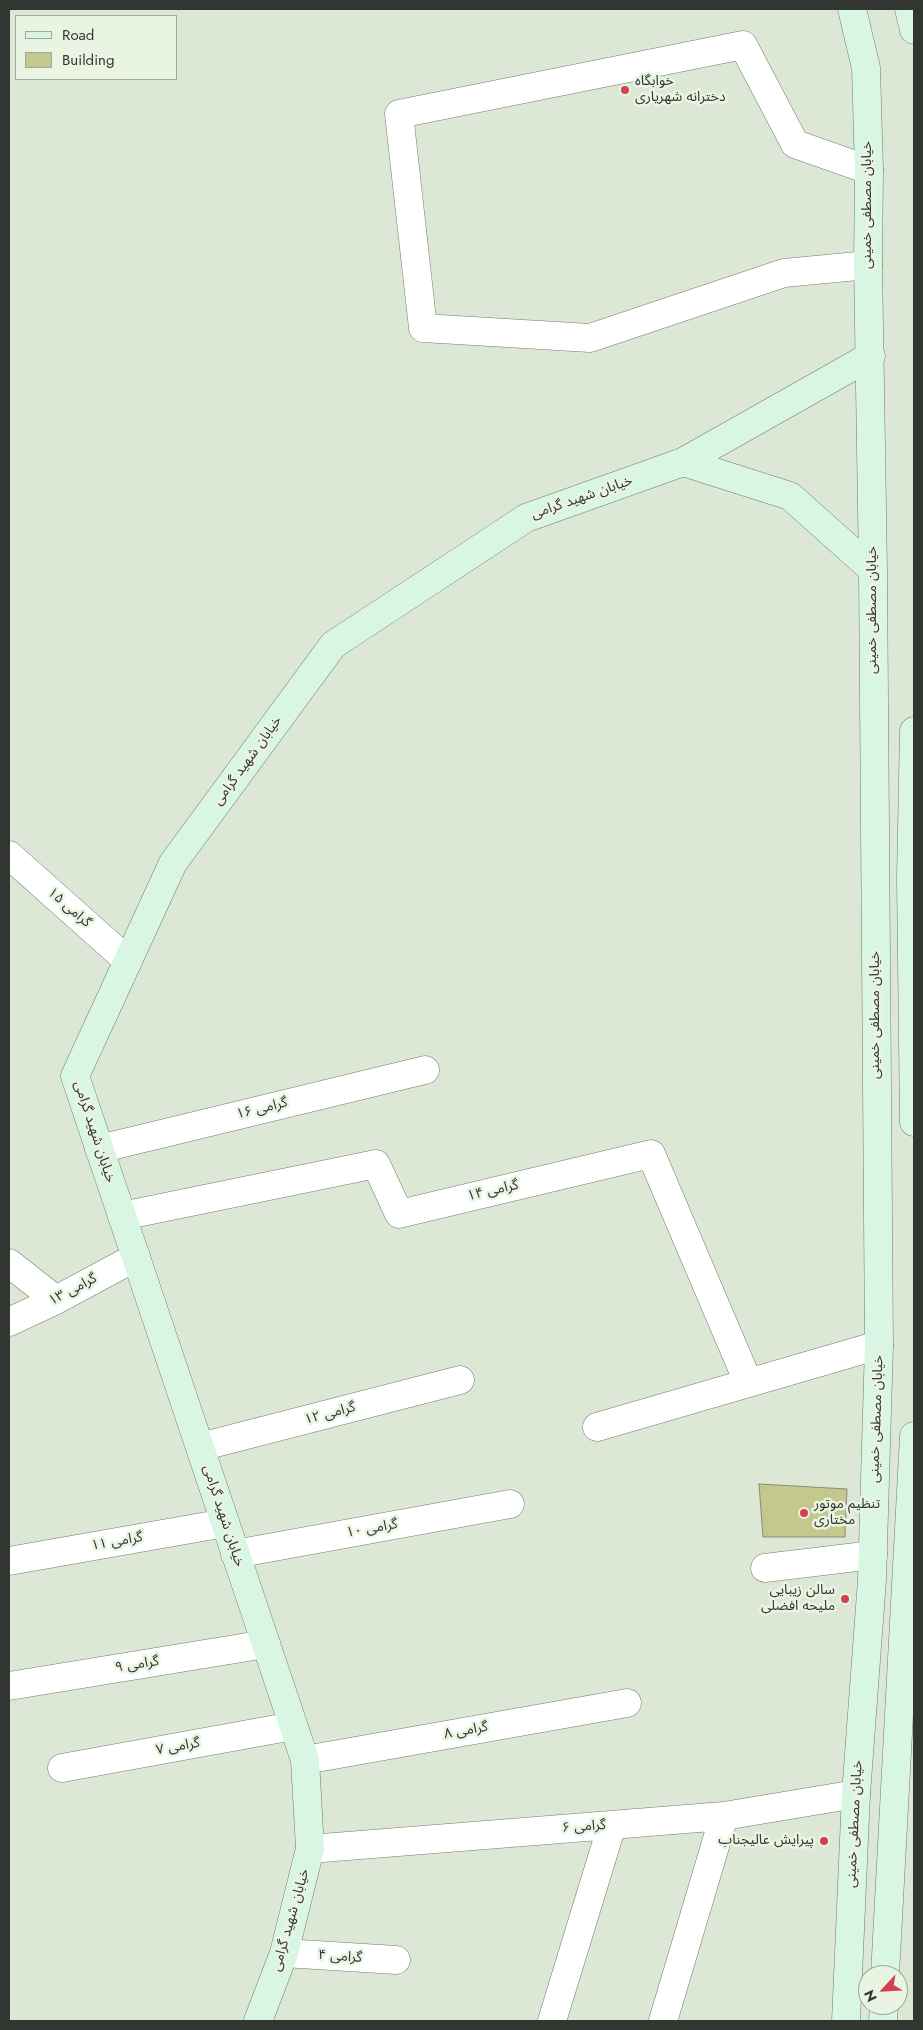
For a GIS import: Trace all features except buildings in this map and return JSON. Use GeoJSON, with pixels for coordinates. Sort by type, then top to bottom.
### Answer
{"type":"FeatureCollection","features":[{"type":"Feature","properties":{"kind":"main road","name":"خیابان مصطفی خمینی"},"geometry":{"type":"LineString","coordinates":[[846,2021],[856,1794],[873,1555],[879,1345],[871,356],[868,265],[869,170],[866,68],[852,9]]}},
{"type":"Feature","properties":{"kind":"main road"},"geometry":{"type":"LineString","coordinates":[[909,9],[914,30]]}},
{"type":"Feature","properties":{"kind":"main road","name":"خیابان شهید گرامی"},"geometry":{"type":"LineString","coordinates":[[258,2021],[284,1953],[310,1849],[304,1760],[75,1076],[173,863],[333,645],[526,518],[683,462],[871,356]]}},
{"type":"Feature","properties":{"kind":"main road"},"geometry":{"type":"LineString","coordinates":[[683,462],[790,496],[873,570]]}},
{"type":"Feature","properties":{"kind":"main road"},"geometry":{"type":"LineString","coordinates":[[914,732],[914,1122]]}},
{"type":"Feature","properties":{"kind":"main road"},"geometry":{"type":"LineString","coordinates":[[886,1965],[904,1792],[914,1436]]}},
{"type":"Feature","properties":{"kind":"main road"},"geometry":{"type":"LineString","coordinates":[[856,1794],[904,1792]]}},
{"type":"Feature","properties":{"kind":"street"},"geometry":{"type":"LineString","coordinates":[[868,265],[784,273],[590,338],[423,328],[399,114],[744,45],[794,144],[869,170]]}},
{"type":"Feature","properties":{"kind":"street","name":"گرامی ۱۵"},"geometry":{"type":"LineString","coordinates":[[9,855],[128,961]]}},
{"type":"Feature","properties":{"kind":"street","name":"گرامی ۱۶"},"geometry":{"type":"LineString","coordinates":[[99,1149],[424,1070]]}},
{"type":"Feature","properties":{"kind":"street","name":"گرامی ۱۴"},"geometry":{"type":"LineString","coordinates":[[122,1216],[376,1164],[399,1214],[651,1154],[748,1382]]}},
{"type":"Feature","properties":{"kind":"street","name":"گرامی ۱۳"},"geometry":{"type":"LineString","coordinates":[[9,1322],[56,1300],[136,1257]]}},
{"type":"Feature","properties":{"kind":"street"},"geometry":{"type":"LineString","coordinates":[[9,1263],[56,1300]]}},
{"type":"Feature","properties":{"kind":"street"},"geometry":{"type":"LineString","coordinates":[[597,1427],[879,1345]]}},
{"type":"Feature","properties":{"kind":"street","name":"گرامی ۱۲"},"geometry":{"type":"LineString","coordinates":[[200,1447],[460,1380]]}},
{"type":"Feature","properties":{"kind":"street","name":"گرامی ۱۰"},"geometry":{"type":"LineString","coordinates":[[235,1554],[510,1504]]}},
{"type":"Feature","properties":{"kind":"street","name":"گرامی ۱۱"},"geometry":{"type":"LineString","coordinates":[[9,1561],[225,1523]]}},
{"type":"Feature","properties":{"kind":"street"},"geometry":{"type":"LineString","coordinates":[[765,1568],[873,1555]]}},
{"type":"Feature","properties":{"kind":"street","name":"گرامی ۹"},"geometry":{"type":"LineString","coordinates":[[9,1686],[266,1644]]}},
{"type":"Feature","properties":{"kind":"street","name":"گرامی ۸"},"geometry":{"type":"LineString","coordinates":[[304,1760],[627,1703]]}},
{"type":"Feature","properties":{"kind":"street","name":"گرامی ۷"},"geometry":{"type":"LineString","coordinates":[[62,1768],[293,1726]]}},
{"type":"Feature","properties":{"kind":"street","name":"گرامی ۶"},"geometry":{"type":"LineString","coordinates":[[310,1849],[724,1816],[856,1794]]}},
{"type":"Feature","properties":{"kind":"street"},"geometry":{"type":"LineString","coordinates":[[663,2021],[724,1816]]}},
{"type":"Feature","properties":{"kind":"street"},"geometry":{"type":"LineString","coordinates":[[552,2021],[612,1825]]}},
{"type":"Feature","properties":{"kind":"street","name":"گرامی ۴"},"geometry":{"type":"LineString","coordinates":[[284,1953],[396,1960]]}},
{"type":"Feature","properties":{"kind":"place","name":"خوابگاه دخترانه شهریاری"},"geometry":{"type":"Point","coordinates":[625,90]}},
{"type":"Feature","properties":{"kind":"place","name":"تنظیم موتور مختاری"},"geometry":{"type":"Point","coordinates":[804,1513]}},
{"type":"Feature","properties":{"kind":"place","name":"سالن زیبایی ملیحه افضلی"},"geometry":{"type":"Point","coordinates":[845,1599]}},
{"type":"Feature","properties":{"kind":"place","name":"پیرایش عالیجناب"},"geometry":{"type":"Point","coordinates":[824,1841]}}]}
